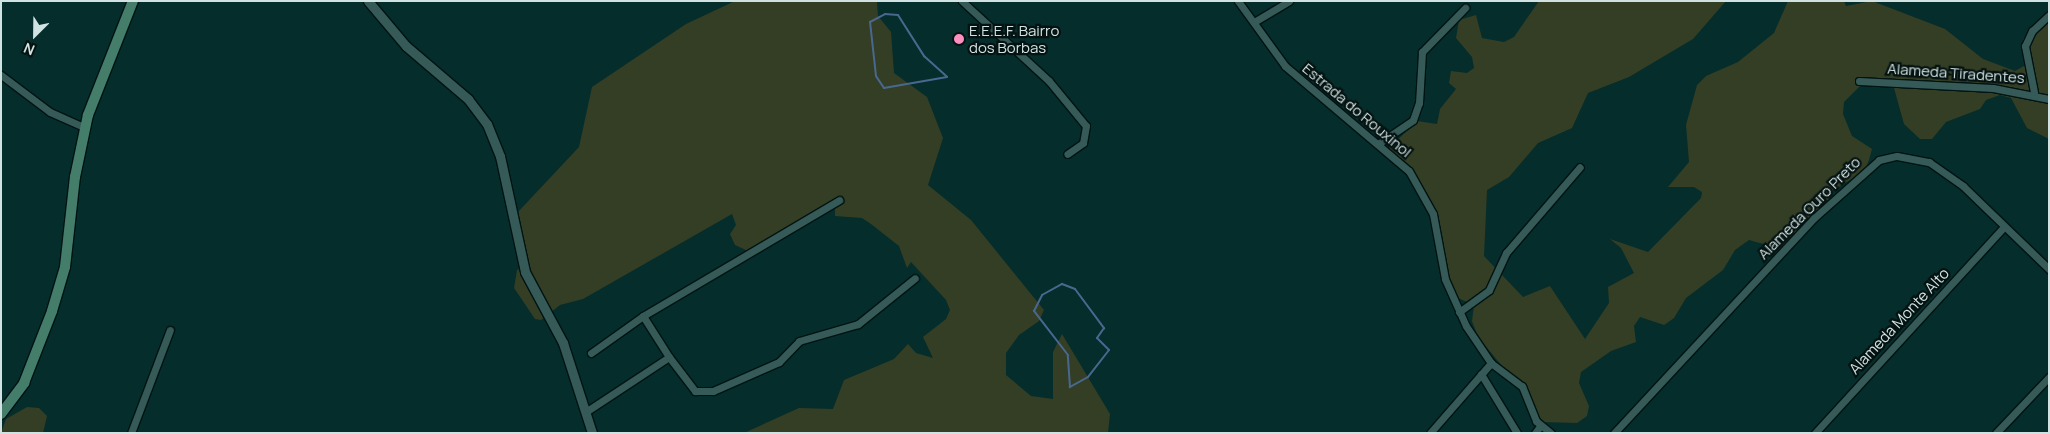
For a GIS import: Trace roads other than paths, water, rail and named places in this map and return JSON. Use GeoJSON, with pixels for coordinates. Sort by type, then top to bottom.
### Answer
{"type":"FeatureCollection","features":[{"type":"Feature","properties":{"kind":"main road"},"geometry":{"type":"LineString","coordinates":[[1,414],[27,376],[59,288],[86,128],[133,1]]}},
{"type":"Feature","properties":{"kind":"street"},"geometry":{"type":"LineString","coordinates":[[368,1],[406,46],[468,99],[488,124],[500,156],[526,272],[563,343],[587,411],[592,433]]}},
{"type":"Feature","properties":{"kind":"street"},"geometry":{"type":"LineString","coordinates":[[962,1],[977,20],[1050,81],[1086,126],[1083,143],[1067,154]]}},
{"type":"Feature","properties":{"kind":"street","name":"Estrada do Rouxinol"},"geometry":{"type":"LineString","coordinates":[[1238,1],[1285,66],[1409,172],[1428,202],[1445,279],[1459,312],[1491,363],[1522,386],[1538,430]]}},
{"type":"Feature","properties":{"kind":"street"},"geometry":{"type":"LineString","coordinates":[[1254,22],[1289,1]]}},
{"type":"Feature","properties":{"kind":"street"},"geometry":{"type":"LineString","coordinates":[[1378,144],[1412,120],[1419,102],[1422,52],[1465,8]]}},
{"type":"Feature","properties":{"kind":"street"},"geometry":{"type":"LineString","coordinates":[[2034,92],[2025,46],[2032,31],[2049,15]]}},
{"type":"Feature","properties":{"kind":"street"},"geometry":{"type":"LineString","coordinates":[[1,75],[50,112],[86,128]]}},
{"type":"Feature","properties":{"kind":"street","name":"Alameda Tiradentes"},"geometry":{"type":"LineString","coordinates":[[1860,81],[2034,92],[2049,99]]}},
{"type":"Feature","properties":{"kind":"street","name":"Alameda Ouro Preto"},"geometry":{"type":"LineString","coordinates":[[1614,433],[1814,218],[1879,160],[1897,156],[1930,162],[1963,186],[2049,269]]}},
{"type":"Feature","properties":{"kind":"street"},"geometry":{"type":"LineString","coordinates":[[1459,312],[1489,290],[1506,253],[1580,167]]}},
{"type":"Feature","properties":{"kind":"street"},"geometry":{"type":"LineString","coordinates":[[591,353],[643,316],[839,200]]}},
{"type":"Feature","properties":{"kind":"street","name":"Alameda Monte Alto"},"geometry":{"type":"LineString","coordinates":[[1815,433],[2004,227]]}},
{"type":"Feature","properties":{"kind":"street"},"geometry":{"type":"LineString","coordinates":[[643,316],[669,357],[695,391],[707,394],[780,362],[799,341],[851,328],[914,278]]}},
{"type":"Feature","properties":{"kind":"street"},"geometry":{"type":"LineString","coordinates":[[131,433],[170,330]]}},
{"type":"Feature","properties":{"kind":"street"},"geometry":{"type":"LineString","coordinates":[[587,411],[669,357]]}},
{"type":"Feature","properties":{"kind":"street"},"geometry":{"type":"LineString","coordinates":[[1430,433],[1491,363]]}},
{"type":"Feature","properties":{"kind":"street"},"geometry":{"type":"LineString","coordinates":[[1481,374],[1517,433]]}},
{"type":"Feature","properties":{"kind":"street"},"geometry":{"type":"LineString","coordinates":[[1996,433],[2049,377]]}},
{"type":"Feature","properties":{"kind":"street"},"geometry":{"type":"LineString","coordinates":[[1538,430],[1551,433]]}},
{"type":"Feature","properties":{"kind":"waterway"},"geometry":{"type":"LineString","coordinates":[[885,14],[898,15],[924,56],[947,77],[884,88],[876,76],[870,22],[885,14]]}},
{"type":"Feature","properties":{"kind":"waterway"},"geometry":{"type":"LineString","coordinates":[[1062,284],[1075,289],[1104,328],[1097,338],[1109,350],[1088,377],[1070,387],[1068,355],[1034,311],[1042,295],[1062,284]]}},
{"type":"Feature","properties":{"kind":"place","name":"E.E.E.F. Bairro dos Borbas"},"geometry":{"type":"Point","coordinates":[959,39]}}]}
